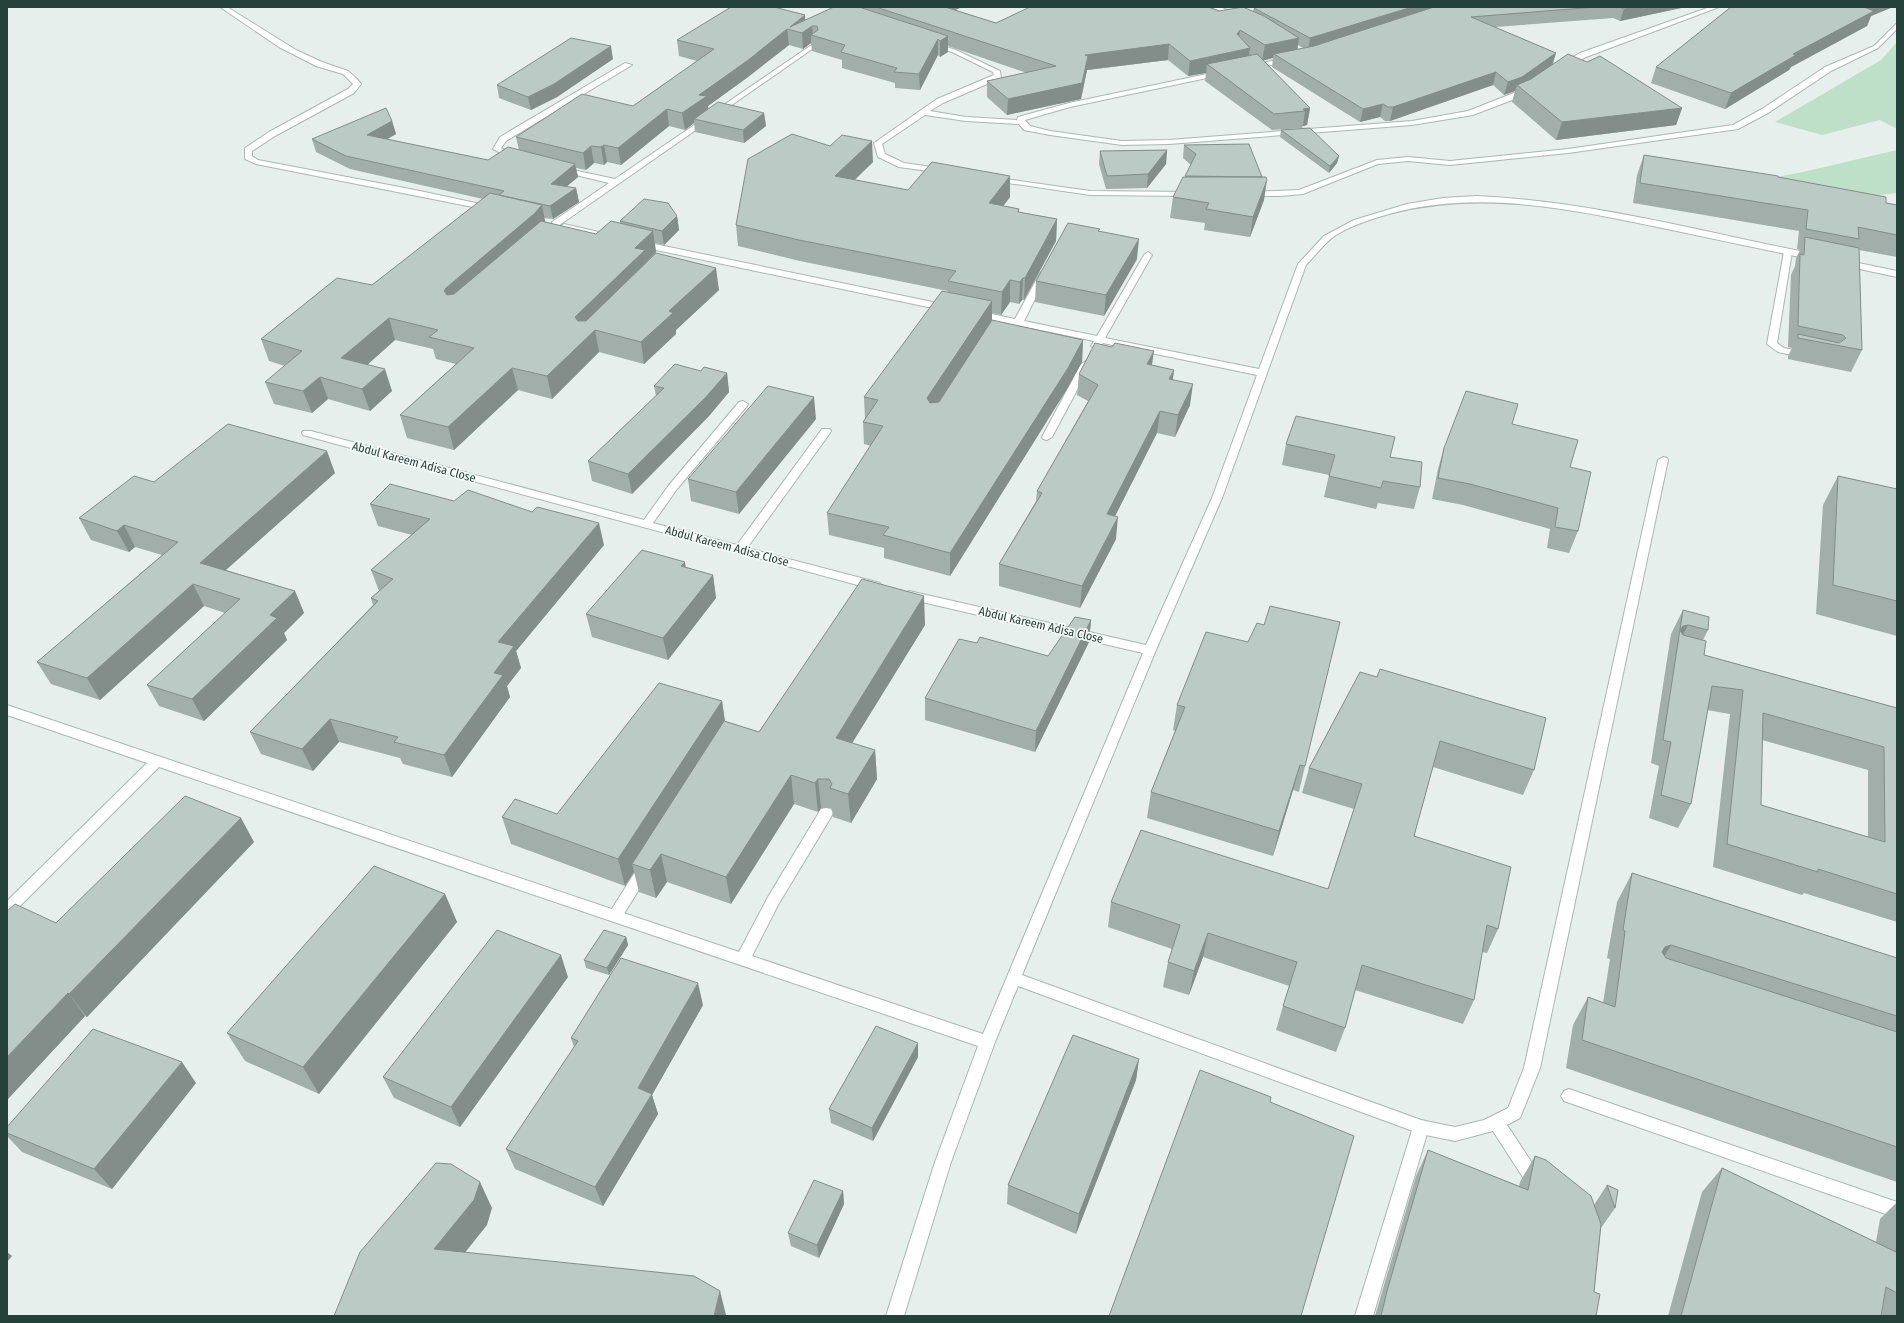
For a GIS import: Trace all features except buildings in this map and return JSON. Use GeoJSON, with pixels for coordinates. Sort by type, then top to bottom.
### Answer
{"type":"FeatureCollection","features":[{"type":"Feature","properties":{"kind":"street"},"geometry":{"type":"LineString","coordinates":[[223,7],[270,40],[320,64],[347,74],[354,78],[357,84],[351,91],[272,134],[248,150],[248,157],[256,162],[415,192],[496,211]]}},
{"type":"Feature","properties":{"kind":"street"},"geometry":{"type":"LineString","coordinates":[[1214,7],[1244,20]]}},
{"type":"Feature","properties":{"kind":"street"},"geometry":{"type":"LineString","coordinates":[[1557,68],[1583,55],[1716,7]]}},
{"type":"Feature","properties":{"kind":"street"},"geometry":{"type":"LineString","coordinates":[[1240,194],[1280,194],[1300,192],[1377,162],[1408,159],[1450,163],[1568,151],[1735,126],[1765,111],[1828,69],[1876,47],[1897,25]]}},
{"type":"Feature","properties":{"kind":"street"},"geometry":{"type":"LineString","coordinates":[[924,41],[954,51],[996,71],[998,76],[940,101],[878,143],[881,155],[902,165],[949,172]]}},
{"type":"Feature","properties":{"kind":"street"},"geometry":{"type":"LineString","coordinates":[[547,233],[551,223],[616,182],[816,44]]}},
{"type":"Feature","properties":{"kind":"street"},"geometry":{"type":"LineString","coordinates":[[1021,122],[1021,119],[1069,105],[1293,58]]}},
{"type":"Feature","properties":{"kind":"street"},"geometry":{"type":"LineString","coordinates":[[524,159],[508,155],[497,149],[503,139],[628,65]]}},
{"type":"Feature","properties":{"kind":"street"},"geometry":{"type":"LineString","coordinates":[[922,112],[966,119],[1021,122],[1027,128],[1085,139],[1122,143],[1168,142],[1412,123],[1470,113],[1522,93],[1533,85]]}},
{"type":"Feature","properties":{"kind":"street"},"geometry":{"type":"LineString","coordinates":[[555,167],[616,182]]}},
{"type":"Feature","properties":{"kind":"street"},"geometry":{"type":"LineString","coordinates":[[988,178],[1090,193],[1200,194]]}},
{"type":"Feature","properties":{"kind":"street"},"geometry":{"type":"LineString","coordinates":[[895,1316],[943,1162],[987,1042],[1150,650],[1217,498],[1302,264],[1327,238],[1354,223],[1390,210],[1425,202],[1469,198],[1513,200],[1561,205],[1897,274]]}},
{"type":"Feature","properties":{"kind":"street"},"geometry":{"type":"LineString","coordinates":[[551,223],[628,241],[672,255],[954,310]]}},
{"type":"Feature","properties":{"kind":"street"},"geometry":{"type":"LineString","coordinates":[[1788,252],[1772,344],[1781,350],[1815,358]]}},
{"type":"Feature","properties":{"kind":"street"},"geometry":{"type":"LineString","coordinates":[[1046,436],[1148,255]]}},
{"type":"Feature","properties":{"kind":"street"},"geometry":{"type":"LineString","coordinates":[[1018,323],[1050,262]]}},
{"type":"Feature","properties":{"kind":"street"},"geometry":{"type":"LineString","coordinates":[[969,313],[998,322],[1018,323],[1262,373]]}},
{"type":"Feature","properties":{"kind":"street"},"geometry":{"type":"LineString","coordinates":[[646,525],[673,487],[743,404]]}},
{"type":"Feature","properties":{"kind":"street"},"geometry":{"type":"LineString","coordinates":[[739,550],[826,430]]}},
{"type":"Feature","properties":{"kind":"street","name":"Abdul Kareem Adisa Close"},"geometry":{"type":"LineString","coordinates":[[307,433],[884,588]]}},
{"type":"Feature","properties":{"kind":"street"},"geometry":{"type":"LineString","coordinates":[[1013,978],[1421,1127],[1455,1134],[1486,1127],[1514,1113],[1532,1068],[1663,460]]}},
{"type":"Feature","properties":{"kind":"street","name":"Abdul Kareem Adisa Close"},"geometry":{"type":"LineString","coordinates":[[900,592],[1150,650]]}},
{"type":"Feature","properties":{"kind":"street"},"geometry":{"type":"LineString","coordinates":[[7,710],[987,1042]]}},
{"type":"Feature","properties":{"kind":"street"},"geometry":{"type":"LineString","coordinates":[[7,910],[157,761]]}},
{"type":"Feature","properties":{"kind":"street"},"geometry":{"type":"LineString","coordinates":[[743,959],[773,901],[826,813]]}},
{"type":"Feature","properties":{"kind":"street"},"geometry":{"type":"LineString","coordinates":[[614,916],[652,857]]}},
{"type":"Feature","properties":{"kind":"street"},"geometry":{"type":"LineString","coordinates":[[1569,1096],[1897,1210]]}},
{"type":"Feature","properties":{"kind":"street"},"geometry":{"type":"LineString","coordinates":[[1496,1122],[1530,1174],[1553,1193]]}},
{"type":"Feature","properties":{"kind":"street"},"geometry":{"type":"LineString","coordinates":[[1364,1316],[1421,1127]]}},
{"type":"Feature","properties":{"kind":"green space"},"geometry":{"type":"Polygon","coordinates":[[[1897,42],[1897,129],[1880,120],[1822,135],[1775,122],[1881,60],[1897,42]]]}},
{"type":"Feature","properties":{"kind":"green space"},"geometry":{"type":"Polygon","coordinates":[[[1897,150],[1897,193],[1783,206],[1731,186],[1803,172],[1897,150]]]}}]}
